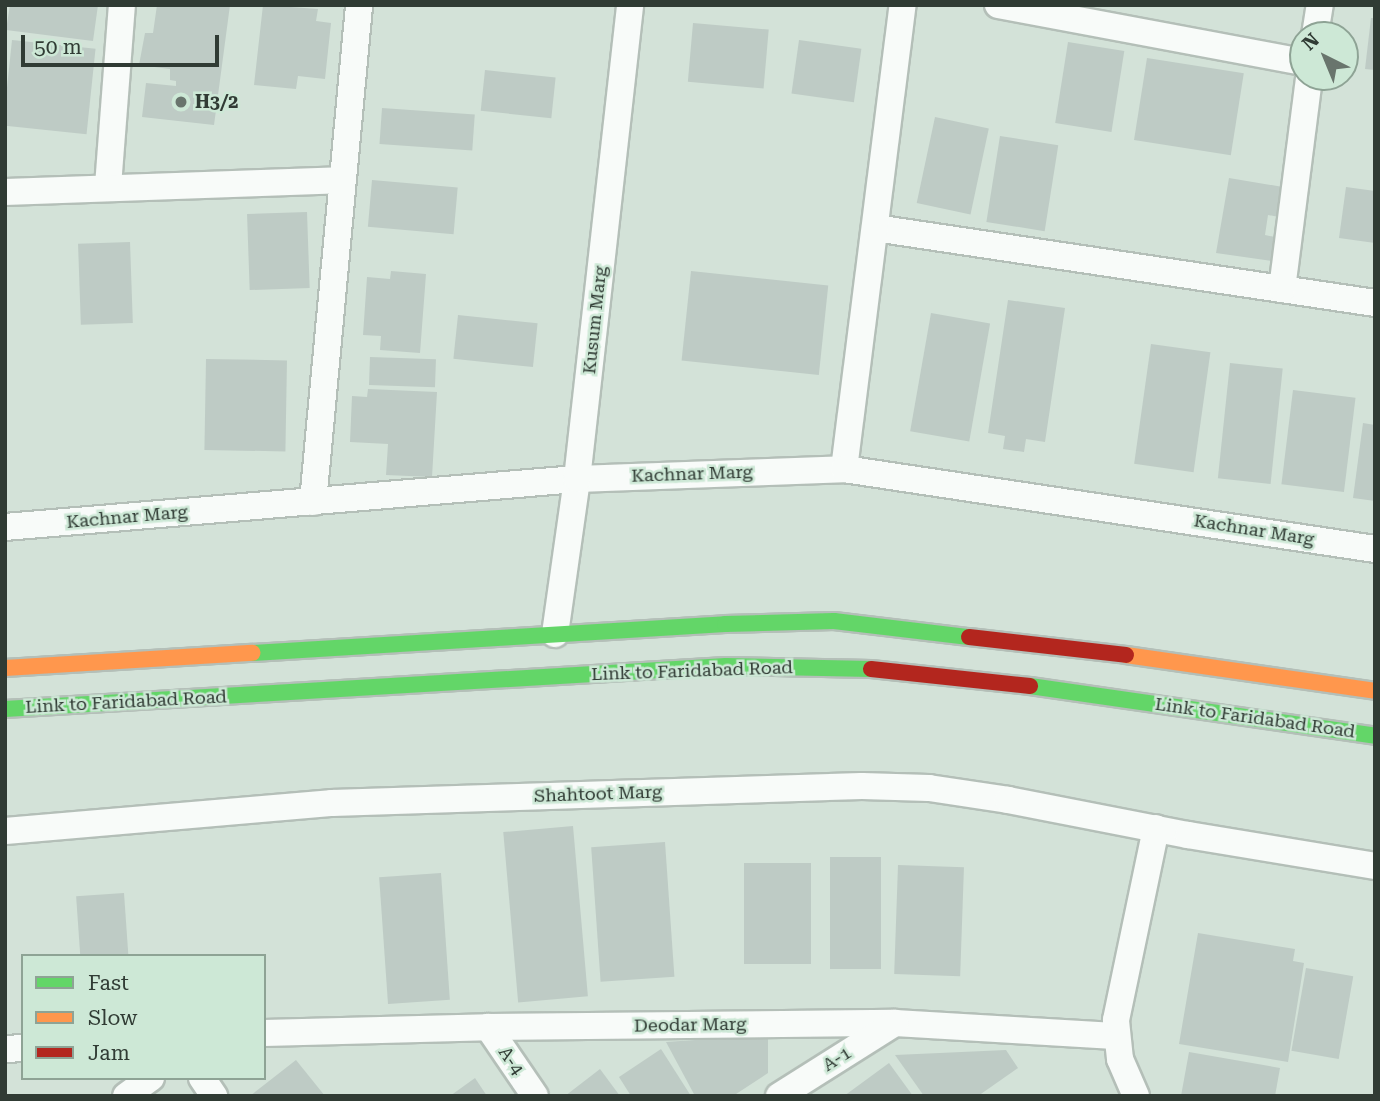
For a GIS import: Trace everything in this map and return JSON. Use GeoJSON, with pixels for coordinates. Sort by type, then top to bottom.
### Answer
{"type":"FeatureCollection","features":[{"type":"Feature","properties":{"kind":"main road"},"geometry":{"type":"LineString","coordinates":[[5,668],[725,624],[834,621],[1090,650],[1375,691]]}},
{"type":"Feature","properties":{"kind":"main road","name":"Link to Faridabad Road"},"geometry":{"type":"LineString","coordinates":[[5,709],[726,666],[851,667],[971,677],[1375,736]]}},
{"type":"Feature","properties":{"kind":"street"},"geometry":{"type":"LineString","coordinates":[[108,186],[122,5]]}},
{"type":"Feature","properties":{"kind":"street"},"geometry":{"type":"LineString","coordinates":[[313,502],[359,5]]}},
{"type":"Feature","properties":{"kind":"street","name":"Kusum Marg"},"geometry":{"type":"LineString","coordinates":[[555,634],[577,479],[630,5]]}},
{"type":"Feature","properties":{"kind":"street"},"geometry":{"type":"LineString","coordinates":[[844,469],[903,5]]}},
{"type":"Feature","properties":{"kind":"street"},"geometry":{"type":"LineString","coordinates":[[998,5],[1289,59]]}},
{"type":"Feature","properties":{"kind":"street"},"geometry":{"type":"LineString","coordinates":[[1282,289],[1307,91]]}},
{"type":"Feature","properties":{"kind":"street"},"geometry":{"type":"LineString","coordinates":[[5,192],[108,186],[341,180]]}},
{"type":"Feature","properties":{"kind":"street"},"geometry":{"type":"LineString","coordinates":[[875,228],[1375,303]]}},
{"type":"Feature","properties":{"kind":"street","name":"Kachnar Marg"},"geometry":{"type":"LineString","coordinates":[[5,527],[577,479],[844,469],[1375,549]]}},
{"type":"Feature","properties":{"kind":"street","name":"Shahtoot Marg"},"geometry":{"type":"LineString","coordinates":[[5,831],[331,803],[862,786],[929,788],[1008,800],[1188,835],[1375,866]]}},
{"type":"Feature","properties":{"kind":"street"},"geometry":{"type":"LineString","coordinates":[[1136,1096],[1120,1059],[1115,1036],[1116,1020],[1156,828]]}},
{"type":"Feature","properties":{"kind":"street","name":"Deodar Marg"},"geometry":{"type":"LineString","coordinates":[[266,1033],[488,1027],[895,1023],[1115,1036]]}},
{"type":"Feature","properties":{"kind":"street","name":"A-1"},"geometry":{"type":"LineString","coordinates":[[779,1096],[895,1023]]}},
{"type":"Feature","properties":{"kind":"street","name":"A-4"},"geometry":{"type":"LineString","coordinates":[[488,1027],[535,1096]]}},
{"type":"Feature","properties":{"kind":"street"},"geometry":{"type":"LineString","coordinates":[[126,1096],[148,1080]]}},
{"type":"Feature","properties":{"kind":"street"},"geometry":{"type":"LineString","coordinates":[[203,1080],[214,1096]]}},
{"type":"Feature","properties":{"kind":"building"},"geometry":{"type":"Polygon","coordinates":[[[10,5],[98,5],[93,41],[6,30],[10,5]]]}},
{"type":"Feature","properties":{"kind":"building"},"geometry":{"type":"Polygon","coordinates":[[[157,5],[230,5],[214,125],[142,117],[146,83],[176,86],[176,81],[170,80],[170,69],[139,65],[145,33],[153,33],[157,5]]]}},
{"type":"Feature","properties":{"kind":"building"},"geometry":{"type":"Polygon","coordinates":[[[263,5],[318,9],[316,21],[331,23],[325,79],[298,76],[296,89],[254,85],[263,5]]]}},
{"type":"Feature","properties":{"kind":"building"},"geometry":{"type":"Polygon","coordinates":[[[1371,18],[1375,18],[1375,70],[1365,69],[1371,18]]]}},
{"type":"Feature","properties":{"kind":"building"},"geometry":{"type":"Polygon","coordinates":[[[693,23],[769,30],[764,88],[688,82],[693,23]]]}},
{"type":"Feature","properties":{"kind":"building"},"geometry":{"type":"Polygon","coordinates":[[[12,40],[96,49],[87,134],[5,126],[12,40]]]}},
{"type":"Feature","properties":{"kind":"building"},"geometry":{"type":"Polygon","coordinates":[[[799,40],[861,49],[854,102],[791,93],[799,40]]]}},
{"type":"Feature","properties":{"kind":"building"},"geometry":{"type":"Polygon","coordinates":[[[1068,42],[1124,51],[1111,132],[1055,123],[1068,42]]]}},
{"type":"Feature","properties":{"kind":"building"},"geometry":{"type":"Polygon","coordinates":[[[1147,58],[1244,73],[1231,155],[1134,140],[1147,58]]]}},
{"type":"Feature","properties":{"kind":"building"},"geometry":{"type":"Polygon","coordinates":[[[485,70],[556,77],[551,118],[481,111],[485,70]]]}},
{"type":"Feature","properties":{"kind":"building"},"geometry":{"type":"Polygon","coordinates":[[[382,108],[475,114],[472,150],[379,144],[382,108]]]}},
{"type":"Feature","properties":{"kind":"building"},"geometry":{"type":"Polygon","coordinates":[[[935,117],[989,128],[971,215],[917,203],[935,117]]]}},
{"type":"Feature","properties":{"kind":"building"},"geometry":{"type":"Polygon","coordinates":[[[1000,136],[1058,145],[1045,231],[986,222],[1000,136]]]}},
{"type":"Feature","properties":{"kind":"building"},"geometry":{"type":"Polygon","coordinates":[[[1229,178],[1283,187],[1279,217],[1268,215],[1265,235],[1275,237],[1272,261],[1216,253],[1229,178]]]}},
{"type":"Feature","properties":{"kind":"building"},"geometry":{"type":"Polygon","coordinates":[[[372,180],[458,187],[454,234],[368,227],[372,180]]]}},
{"type":"Feature","properties":{"kind":"building"},"geometry":{"type":"Polygon","coordinates":[[[1346,187],[1375,191],[1375,243],[1339,238],[1346,187]]]}},
{"type":"Feature","properties":{"kind":"building"},"geometry":{"type":"Polygon","coordinates":[[[307,212],[310,288],[250,290],[247,214],[307,212]]]}},
{"type":"Feature","properties":{"kind":"building"},"geometry":{"type":"Polygon","coordinates":[[[130,242],[133,323],[81,325],[78,244],[130,242]]]}},
{"type":"Feature","properties":{"kind":"building"},"geometry":{"type":"Polygon","coordinates":[[[391,271],[426,274],[420,353],[380,350],[381,336],[363,335],[367,277],[390,279],[391,271]]]}},
{"type":"Feature","properties":{"kind":"building"},"geometry":{"type":"Polygon","coordinates":[[[691,271],[828,285],[819,375],[682,361],[691,271]]]}},
{"type":"Feature","properties":{"kind":"building"},"geometry":{"type":"Polygon","coordinates":[[[1008,300],[1065,308],[1045,442],[1026,439],[1024,452],[1003,449],[1005,436],[988,433],[1008,300]]]}},
{"type":"Feature","properties":{"kind":"building"},"geometry":{"type":"Polygon","coordinates":[[[931,313],[990,323],[969,442],[910,431],[931,313]]]}},
{"type":"Feature","properties":{"kind":"building"},"geometry":{"type":"Polygon","coordinates":[[[458,315],[538,323],[533,367],[453,359],[458,315]]]}},
{"type":"Feature","properties":{"kind":"building"},"geometry":{"type":"Polygon","coordinates":[[[1151,344],[1210,352],[1194,472],[1134,464],[1151,344]]]}},
{"type":"Feature","properties":{"kind":"building"},"geometry":{"type":"Polygon","coordinates":[[[370,357],[436,359],[435,387],[369,385],[370,357]]]}},
{"type":"Feature","properties":{"kind":"building"},"geometry":{"type":"Polygon","coordinates":[[[206,359],[287,360],[285,451],[204,450],[206,359]]]}},
{"type":"Feature","properties":{"kind":"building"},"geometry":{"type":"Polygon","coordinates":[[[1230,363],[1283,369],[1271,484],[1218,478],[1230,363]]]}},
{"type":"Feature","properties":{"kind":"building"},"geometry":{"type":"Polygon","coordinates":[[[368,389],[437,392],[432,477],[386,475],[388,444],[350,442],[352,396],[367,397],[368,389]]]}},
{"type":"Feature","properties":{"kind":"building"},"geometry":{"type":"Polygon","coordinates":[[[1293,390],[1356,398],[1344,492],[1281,484],[1293,390]]]}},
{"type":"Feature","properties":{"kind":"building"},"geometry":{"type":"Polygon","coordinates":[[[1363,423],[1375,425],[1375,501],[1353,498],[1363,423]]]}},
{"type":"Feature","properties":{"kind":"building"},"geometry":{"type":"Polygon","coordinates":[[[573,826],[588,996],[518,1002],[503,832],[573,826]]]}},
{"type":"Feature","properties":{"kind":"building"},"geometry":{"type":"Polygon","coordinates":[[[665,842],[674,977],[601,982],[591,847],[665,842]]]}},
{"type":"Feature","properties":{"kind":"building"},"geometry":{"type":"Polygon","coordinates":[[[830,857],[881,857],[881,969],[830,969],[830,857]]]}},
{"type":"Feature","properties":{"kind":"building"},"geometry":{"type":"Polygon","coordinates":[[[744,863],[811,863],[811,964],[744,964],[744,863]]]}},
{"type":"Feature","properties":{"kind":"building"},"geometry":{"type":"Polygon","coordinates":[[[898,865],[964,867],[960,976],[894,974],[898,865]]]}},
{"type":"Feature","properties":{"kind":"building"},"geometry":{"type":"Polygon","coordinates":[[[441,873],[450,1000],[388,1004],[379,877],[441,873]]]}},
{"type":"Feature","properties":{"kind":"building"},"geometry":{"type":"Polygon","coordinates":[[[124,893],[128,954],[80,954],[76,896],[124,893]]]}},
{"type":"Feature","properties":{"kind":"building"},"geometry":{"type":"Polygon","coordinates":[[[1198,933],[1295,949],[1293,961],[1304,963],[1288,1062],[1179,1044],[1198,933]]]}},
{"type":"Feature","properties":{"kind":"building"},"geometry":{"type":"Polygon","coordinates":[[[1306,968],[1353,976],[1339,1059],[1291,1051],[1306,968]]]}},
{"type":"Feature","properties":{"kind":"building"},"geometry":{"type":"Polygon","coordinates":[[[768,1035],[768,1073],[733,1096],[695,1096],[666,1042],[768,1035]]]}},
{"type":"Feature","properties":{"kind":"building"},"geometry":{"type":"Polygon","coordinates":[[[661,1049],[691,1096],[631,1096],[619,1077],[661,1049]]]}},
{"type":"Feature","properties":{"kind":"building"},"geometry":{"type":"Polygon","coordinates":[[[1006,1050],[1018,1068],[978,1096],[924,1096],[895,1055],[1006,1050]]]}},
{"type":"Feature","properties":{"kind":"building"},"geometry":{"type":"Polygon","coordinates":[[[1189,1052],[1280,1068],[1275,1096],[1181,1096],[1189,1052]]]}},
{"type":"Feature","properties":{"kind":"building"},"geometry":{"type":"Polygon","coordinates":[[[296,1060],[325,1096],[250,1096],[296,1060]]]}},
{"type":"Feature","properties":{"kind":"building"},"geometry":{"type":"Polygon","coordinates":[[[889,1063],[913,1096],[844,1096],[889,1063]]]}},
{"type":"Feature","properties":{"kind":"building"},"geometry":{"type":"Polygon","coordinates":[[[600,1069],[620,1096],[565,1096],[600,1069]]]}},
{"type":"Feature","properties":{"kind":"building"},"geometry":{"type":"Polygon","coordinates":[[[475,1078],[487,1096],[450,1096],[475,1078]]]}},
{"type":"Feature","properties":{"kind":"traffic: fast"},"geometry":{"type":"LineString","coordinates":[[253,653],[725,624],[834,621],[969,637]]}},
{"type":"Feature","properties":{"kind":"traffic: fast"},"geometry":{"type":"LineString","coordinates":[[5,709],[726,666],[871,669]]}},
{"type":"Feature","properties":{"kind":"traffic: fast"},"geometry":{"type":"LineString","coordinates":[[1030,686],[1375,736]]}},
{"type":"Feature","properties":{"kind":"traffic: slow"},"geometry":{"type":"LineString","coordinates":[[5,668],[253,653]]}},
{"type":"Feature","properties":{"kind":"traffic: slow"},"geometry":{"type":"LineString","coordinates":[[1126,655],[1375,691]]}},
{"type":"Feature","properties":{"kind":"traffic: jam"},"geometry":{"type":"LineString","coordinates":[[969,637],[1126,655]]}},
{"type":"Feature","properties":{"kind":"traffic: jam"},"geometry":{"type":"LineString","coordinates":[[871,669],[1030,686]]}},
{"type":"Feature","properties":{"kind":"place","name":"H3/2"},"geometry":{"type":"Point","coordinates":[181,102]}}]}
